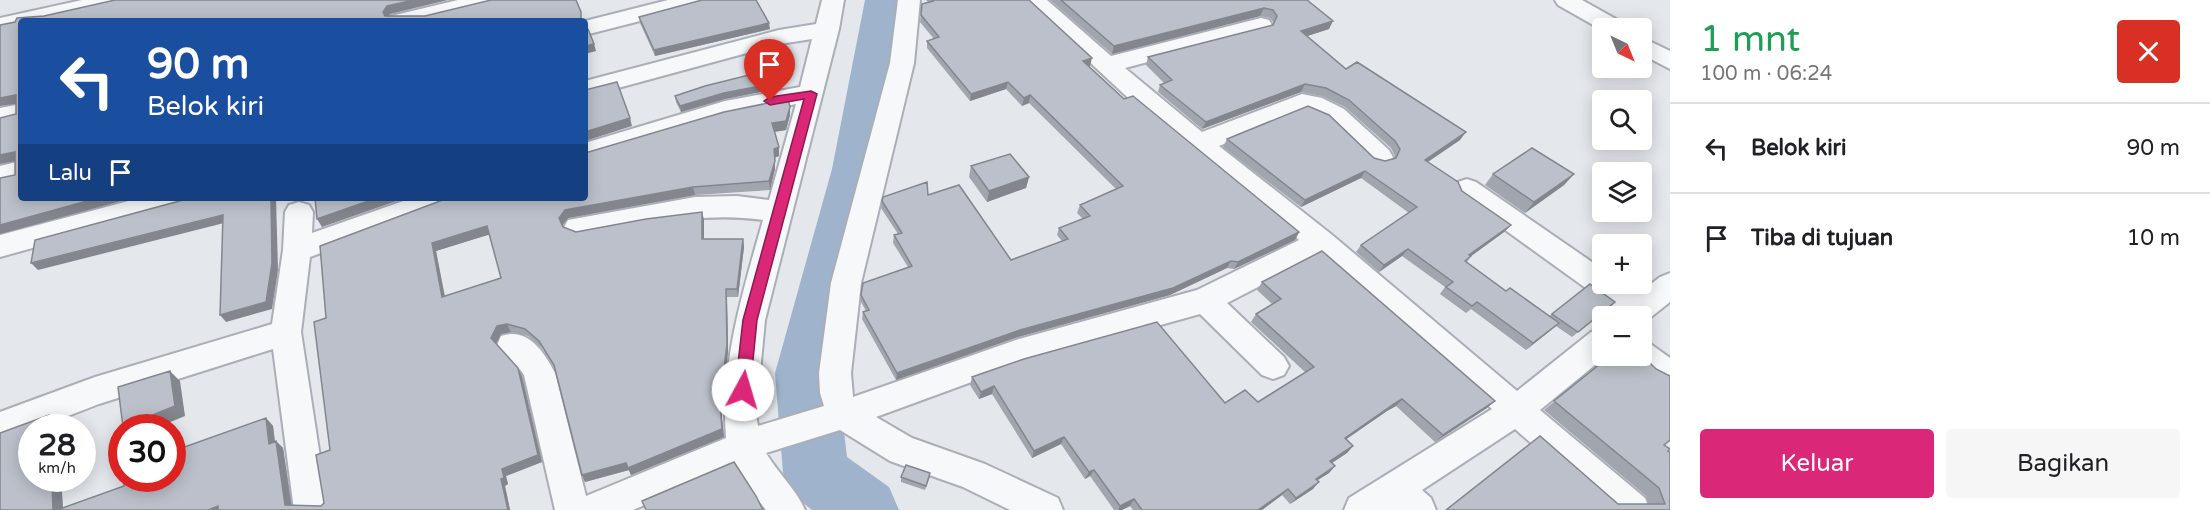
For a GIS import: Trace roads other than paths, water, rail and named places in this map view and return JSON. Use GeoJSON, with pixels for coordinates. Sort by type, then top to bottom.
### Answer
{"type":"FeatureCollection","features":[{"type":"Feature","properties":{"kind":"street"},"geometry":{"type":"LineString","coordinates":[[32,18],[113,0]]}},
{"type":"Feature","properties":{"kind":"street"},"geometry":{"type":"LineString","coordinates":[[411,18],[486,0]]}},
{"type":"Feature","properties":{"kind":"street"},"geometry":{"type":"LineString","coordinates":[[588,27],[695,0]]}},
{"type":"Feature","properties":{"kind":"street"},"geometry":{"type":"LineString","coordinates":[[788,510],[765,483],[740,414],[750,320],[828,29],[833,0]]}},
{"type":"Feature","properties":{"kind":"street"},"geometry":{"type":"LineString","coordinates":[[830,419],[836,393],[835,373],[846,283],[902,63],[909,0]]}},
{"type":"Feature","properties":{"kind":"street"},"geometry":{"type":"LineString","coordinates":[[1034,0],[1198,144],[1321,242],[1633,510]]}},
{"type":"Feature","properties":{"kind":"street"},"geometry":{"type":"LineString","coordinates":[[1566,0],[1598,18]]}},
{"type":"Feature","properties":{"kind":"street"},"geometry":{"type":"LineString","coordinates":[[0,25],[18,21]]}},
{"type":"Feature","properties":{"kind":"street"},"geometry":{"type":"LineString","coordinates":[[1108,65],[1261,25]]}},
{"type":"Feature","properties":{"kind":"street"},"geometry":{"type":"LineString","coordinates":[[588,88],[779,37],[828,29]]}},
{"type":"Feature","properties":{"kind":"street"},"geometry":{"type":"LineString","coordinates":[[1652,50],[1670,61]]}},
{"type":"Feature","properties":{"kind":"street"},"geometry":{"type":"LineString","coordinates":[[588,151],[704,115],[791,96],[811,94]]}},
{"type":"Feature","properties":{"kind":"street"},"geometry":{"type":"LineString","coordinates":[[1198,144],[1302,102],[1310,103],[1338,117],[1380,157]]}},
{"type":"Feature","properties":{"kind":"street"},"geometry":{"type":"LineString","coordinates":[[0,117],[18,113]]}},
{"type":"Feature","properties":{"kind":"street"},"geometry":{"type":"LineString","coordinates":[[0,176],[18,172]]}},
{"type":"Feature","properties":{"kind":"street"},"geometry":{"type":"LineString","coordinates":[[1467,189],[1626,306]]}},
{"type":"Feature","properties":{"kind":"street"},"geometry":{"type":"LineString","coordinates":[[0,246],[167,201]]}},
{"type":"Feature","properties":{"kind":"street"},"geometry":{"type":"LineString","coordinates":[[297,250],[433,201]]}},
{"type":"Feature","properties":{"kind":"street"},"geometry":{"type":"LineString","coordinates":[[578,227],[695,207],[737,206],[780,212]]}},
{"type":"Feature","properties":{"kind":"street"},"geometry":{"type":"LineString","coordinates":[[298,212],[297,250],[286,332],[310,510]]}},
{"type":"Feature","properties":{"kind":"street"},"geometry":{"type":"LineString","coordinates":[[593,510],[750,444],[830,419],[1019,352],[1205,300],[1321,242]]}},
{"type":"Feature","properties":{"kind":"street"},"geometry":{"type":"LineString","coordinates":[[1644,306],[1670,285]]}},
{"type":"Feature","properties":{"kind":"street"},"geometry":{"type":"LineString","coordinates":[[1205,300],[1272,366]]}},
{"type":"Feature","properties":{"kind":"street"},"geometry":{"type":"LineString","coordinates":[[0,427],[95,391],[286,332]]}},
{"type":"Feature","properties":{"kind":"street"},"geometry":{"type":"LineString","coordinates":[[512,345],[529,356],[539,373],[572,510]]}},
{"type":"Feature","properties":{"kind":"street"},"geometry":{"type":"LineString","coordinates":[[1361,510],[1408,499],[1592,349]]}},
{"type":"Feature","properties":{"kind":"street"},"geometry":{"type":"LineString","coordinates":[[1652,362],[1670,375]]}},
{"type":"Feature","properties":{"kind":"street"},"geometry":{"type":"LineString","coordinates":[[830,419],[902,450],[973,475],[1046,510]]}},
{"type":"Feature","properties":{"kind":"waterway"},"geometry":{"type":"LineString","coordinates":[[865,510],[816,473],[806,373],[858,169],[887,0]]}}]}
